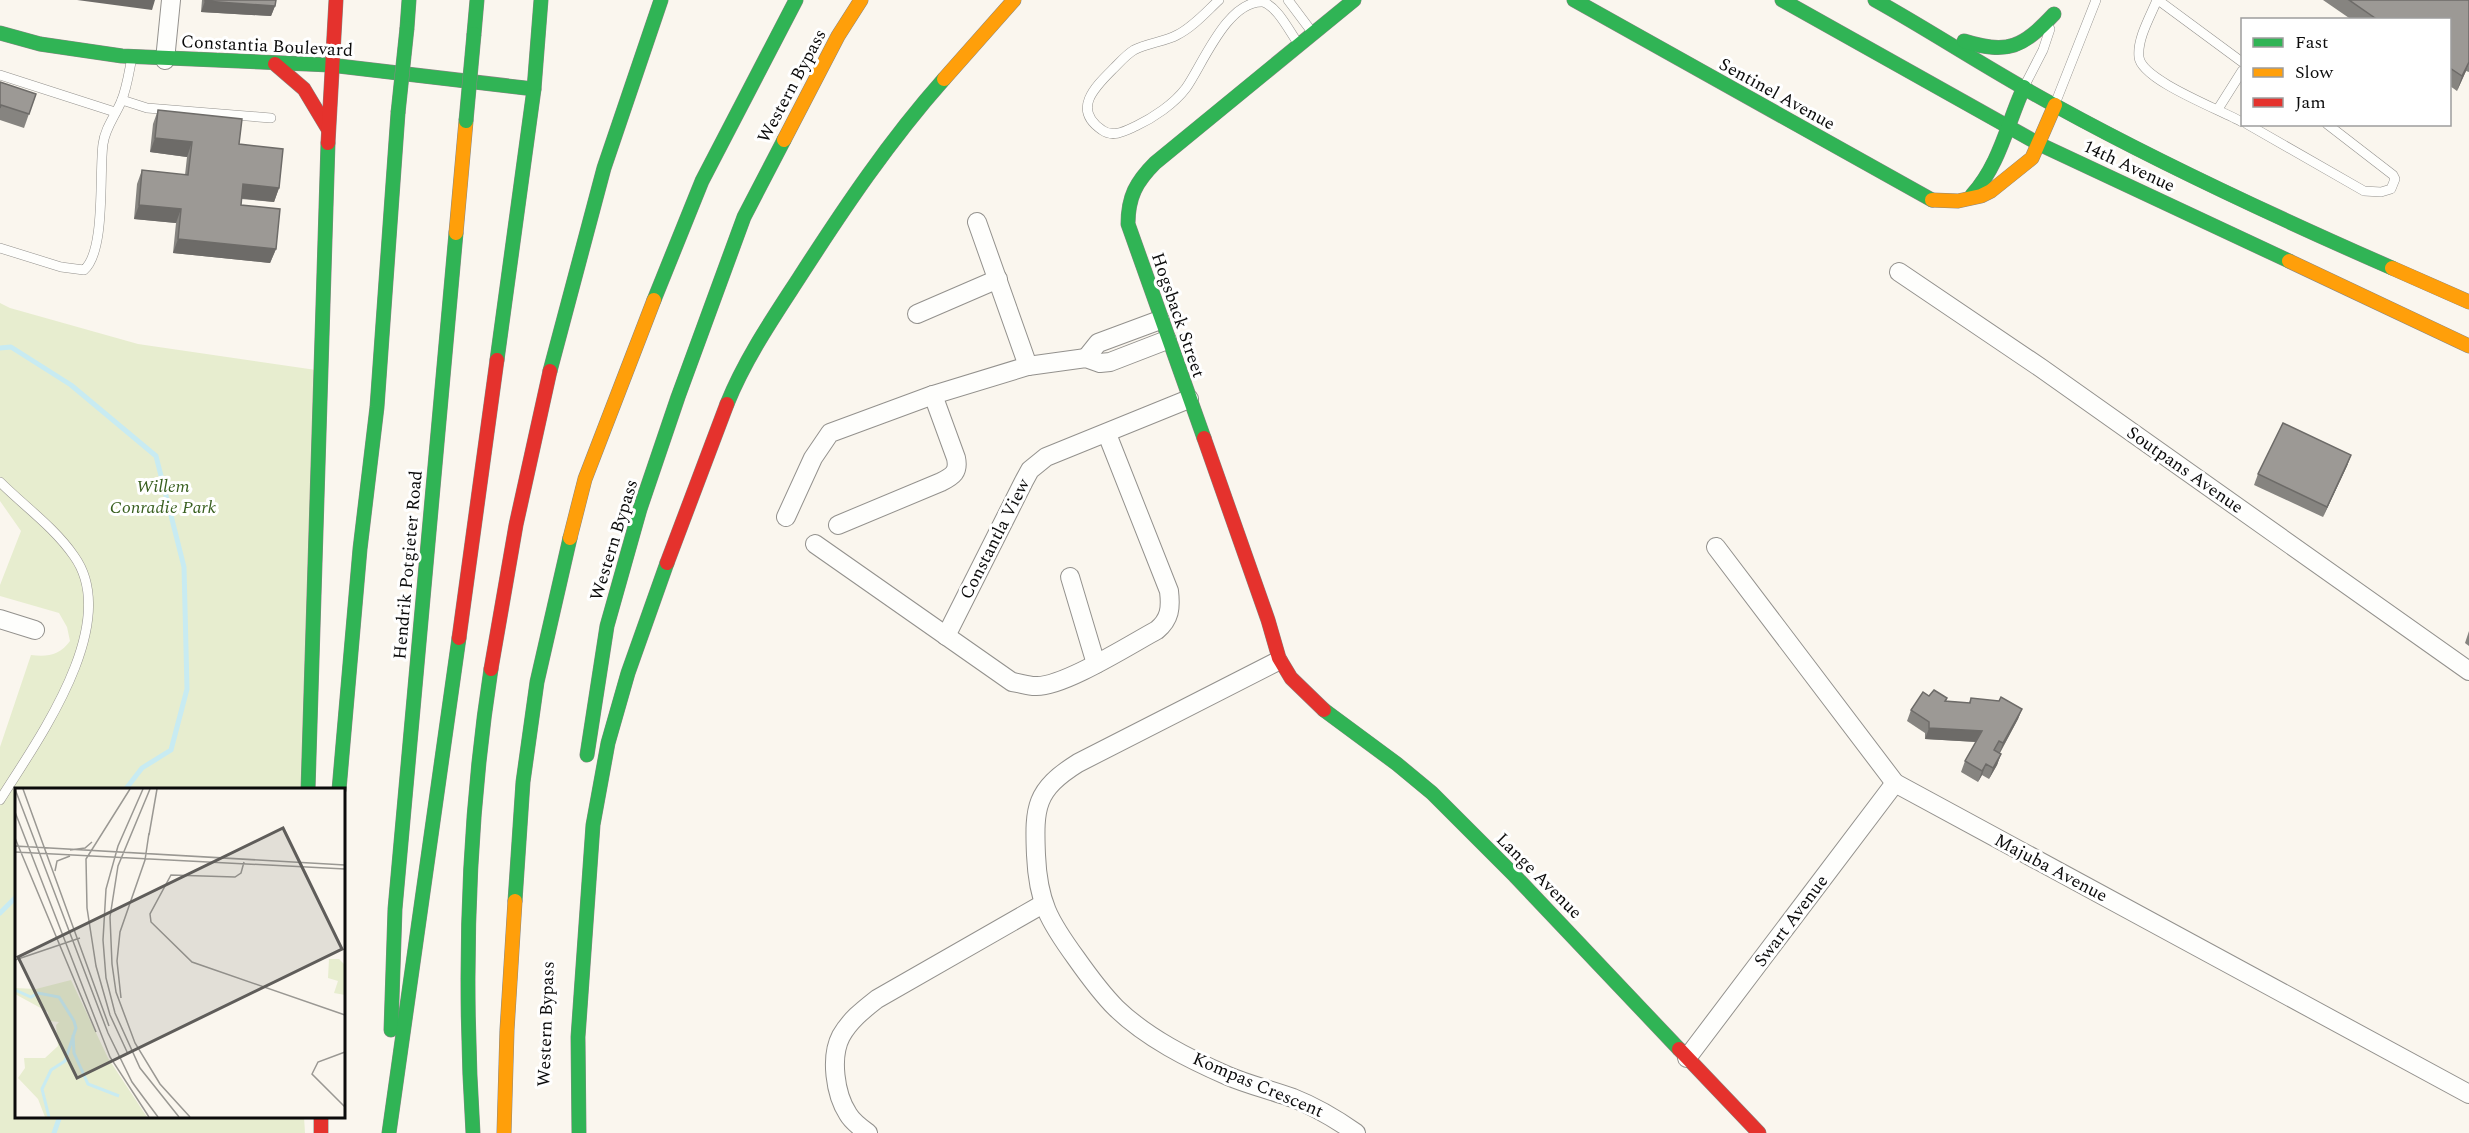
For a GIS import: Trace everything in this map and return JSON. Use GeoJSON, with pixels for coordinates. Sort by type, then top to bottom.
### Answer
{"type":"FeatureCollection","features":[{"type":"Feature","properties":{"kind":"main road"},"geometry":{"type":"LineString","coordinates":[[308,788],[309,664],[324,312],[330,65],[336,0]]}},
{"type":"Feature","properties":{"kind":"main road"},"geometry":{"type":"LineString","coordinates":[[339,788],[360,549],[377,407],[398,113],[409,0]]}},
{"type":"Feature","properties":{"kind":"main road","name":"Hendrik Potgieter Road"},"geometry":{"type":"LineString","coordinates":[[388,1133],[395,909],[477,0]]}},
{"type":"Feature","properties":{"kind":"main road"},"geometry":{"type":"LineString","coordinates":[[388,1133],[403,1042],[534,89],[541,0]]}},
{"type":"Feature","properties":{"kind":"main road"},"geometry":{"type":"LineString","coordinates":[[474,1133],[467,1037],[466,918],[477,778],[493,646],[506,572],[553,357],[617,126],[661,0]]}},
{"type":"Feature","properties":{"kind":"main road","name":"Western Bypass"},"geometry":{"type":"LineString","coordinates":[[504,1133],[507,1030],[523,782],[537,682],[585,479],[623,375],[702,181],[796,0]]}},
{"type":"Feature","properties":{"kind":"main road","name":"Western Bypass"},"geometry":{"type":"LineString","coordinates":[[585,772],[607,626],[640,509],[678,397],[744,216],[838,36],[861,0]]}},
{"type":"Feature","properties":{"kind":"main road"},"geometry":{"type":"LineString","coordinates":[[579,1133],[579,1037],[593,825],[606,755],[628,673],[707,453],[731,393],[762,334],[858,186],[910,117],[1014,0]]}},
{"type":"Feature","properties":{"kind":"main road"},"geometry":{"type":"LineString","coordinates":[[1300,45],[1354,0]]}},
{"type":"Feature","properties":{"kind":"main road","name":"Sentinel Avenue"},"geometry":{"type":"LineString","coordinates":[[1574,0],[1917,193],[1944,202],[1968,199],[1991,192],[2032,158],[2055,105]]}},
{"type":"Feature","properties":{"kind":"main road","name":"14th Avenue"},"geometry":{"type":"LineString","coordinates":[[1782,0],[2039,144],[2469,346]]}},
{"type":"Feature","properties":{"kind":"main road","name":"14th Avenue"},"geometry":{"type":"LineString","coordinates":[[1875,0],[2055,105],[2280,220],[2469,302]]}},
{"type":"Feature","properties":{"kind":"main road"},"geometry":{"type":"LineString","coordinates":[[1930,30],[1989,49],[2006,50],[2016,48],[2031,39],[2055,10]]}},
{"type":"Feature","properties":{"kind":"main road","name":"Constantia Boulevard"},"geometry":{"type":"LineString","coordinates":[[0,33],[54,47],[132,57],[330,65],[534,89]]}},
{"type":"Feature","properties":{"kind":"main road","name":"Hogsback Street"},"geometry":{"type":"LineString","coordinates":[[1278,661],[1268,621],[1160,320],[1128,224],[1127,210],[1132,188],[1155,163],[1300,45]]}},
{"type":"Feature","properties":{"kind":"main road"},"geometry":{"type":"LineString","coordinates":[[275,64],[304,89],[328,129]]}},
{"type":"Feature","properties":{"kind":"main road"},"geometry":{"type":"LineString","coordinates":[[1968,199],[1982,184],[1996,162],[2007,126],[2024,87]]}},
{"type":"Feature","properties":{"kind":"main road","name":"Lange Avenue"},"geometry":{"type":"LineString","coordinates":[[1278,661],[1310,697],[1427,788],[1569,932],[1759,1133]]}},
{"type":"Feature","properties":{"kind":"street"},"geometry":{"type":"LineString","coordinates":[[165,60],[171,0]]}},
{"type":"Feature","properties":{"kind":"street"},"geometry":{"type":"LineString","coordinates":[[977,222],[1028,366]]}},
{"type":"Feature","properties":{"kind":"street","name":"Soutpans Avenue"},"geometry":{"type":"LineString","coordinates":[[1899,272],[2041,368],[2469,671]]}},
{"type":"Feature","properties":{"kind":"street"},"geometry":{"type":"LineString","coordinates":[[917,314],[998,279]]}},
{"type":"Feature","properties":{"kind":"street"},"geometry":{"type":"LineString","coordinates":[[1086,358],[1098,344],[1160,320]]}},
{"type":"Feature","properties":{"kind":"street"},"geometry":{"type":"LineString","coordinates":[[786,517],[813,458],[830,433],[933,395],[1028,366],[1086,358],[1100,363],[1110,362],[1167,340]]}},
{"type":"Feature","properties":{"kind":"street"},"geometry":{"type":"LineString","coordinates":[[838,525],[941,482],[955,473],[958,467],[956,458],[933,395]]}},
{"type":"Feature","properties":{"kind":"street","name":"Constantla View"},"geometry":{"type":"LineString","coordinates":[[946,636],[1030,470],[1046,457],[1189,399]]}},
{"type":"Feature","properties":{"kind":"street"},"geometry":{"type":"LineString","coordinates":[[815,544],[1012,682],[1030,686],[1051,684],[1096,664],[1157,630],[1170,614],[1169,591],[1107,434]]}},
{"type":"Feature","properties":{"kind":"street","name":"Majuba Avenue"},"geometry":{"type":"LineString","coordinates":[[1716,547],[1895,783],[2469,1094]]}},
{"type":"Feature","properties":{"kind":"street"},"geometry":{"type":"LineString","coordinates":[[1070,577],[1096,664]]}},
{"type":"Feature","properties":{"kind":"street"},"geometry":{"type":"LineString","coordinates":[[0,620],[35,630]]}},
{"type":"Feature","properties":{"kind":"street","name":"Kompas Crescent"},"geometry":{"type":"LineString","coordinates":[[1278,661],[1078,764],[1055,780],[1036,807],[1037,876],[1043,904],[1062,938],[1115,1007],[1134,1023],[1188,1057],[1230,1077],[1328,1114],[1356,1133]]}},
{"type":"Feature","properties":{"kind":"street","name":"Swart Avenue"},"geometry":{"type":"LineString","coordinates":[[1687,1058],[1895,783]]}},
{"type":"Feature","properties":{"kind":"street"},"geometry":{"type":"LineString","coordinates":[[868,1133],[847,1113],[836,1078],[836,1059],[840,1038],[853,1018],[877,999],[1043,904]]}},
{"type":"Feature","properties":{"kind":"lane"},"geometry":{"type":"LineString","coordinates":[[1219,0],[1179,34],[1132,51],[1116,66],[1093,89],[1086,103],[1091,121],[1104,132],[1119,134],[1141,124],[1175,100],[1186,87],[1221,26],[1240,5],[1263,2],[1274,9],[1300,45]]}},
{"type":"Feature","properties":{"kind":"lane"},"geometry":{"type":"LineString","coordinates":[[1288,0],[1313,34]]}},
{"type":"Feature","properties":{"kind":"lane"},"geometry":{"type":"LineString","coordinates":[[2055,105],[2096,0]]}},
{"type":"Feature","properties":{"kind":"lane"},"geometry":{"type":"LineString","coordinates":[[2241,61],[2157,0],[2139,50],[2140,64],[2144,70],[2171,88],[2241,121]]}},
{"type":"Feature","properties":{"kind":"lane"},"geometry":{"type":"LineString","coordinates":[[2024,87],[2043,50],[2055,10]]}},
{"type":"Feature","properties":{"kind":"lane"},"geometry":{"type":"LineString","coordinates":[[0,249],[61,267],[84,270],[90,265],[96,248],[103,145],[122,100],[132,57]]}},
{"type":"Feature","properties":{"kind":"lane"},"geometry":{"type":"LineString","coordinates":[[2218,109],[2241,73]]}},
{"type":"Feature","properties":{"kind":"lane"},"geometry":{"type":"LineString","coordinates":[[0,75],[115,112]]}},
{"type":"Feature","properties":{"kind":"lane"},"geometry":{"type":"LineString","coordinates":[[122,100],[147,108],[271,118]]}},
{"type":"Feature","properties":{"kind":"lane"},"geometry":{"type":"LineString","coordinates":[[2250,126],[2364,191],[2381,192],[2391,189],[2395,179],[2393,175],[2330,126]]}},
{"type":"Feature","properties":{"kind":"lane"},"geometry":{"type":"LineString","coordinates":[[0,482],[54,531],[75,557],[86,580],[89,604],[87,627],[80,653],[64,695],[42,736],[0,800]]}},
{"type":"Feature","properties":{"kind":"green space","name":"Willem Conradie Park"},"geometry":{"type":"Polygon","coordinates":[[[0,303],[10,308],[138,344],[316,370],[305,788],[15,788],[15,1118],[304,1118],[305,1133],[0,1133],[0,747],[31,655],[53,654],[70,641],[67,627],[59,613],[0,596],[0,585],[21,531],[0,501],[0,303]]]}},
{"type":"Feature","properties":{"kind":"building"},"geometry":{"type":"Polygon","coordinates":[[[205,0],[276,0],[275,6],[205,0]]]}},
{"type":"Feature","properties":{"kind":"building"},"geometry":{"type":"Polygon","coordinates":[[[2349,0],[2469,0],[2469,62],[2462,76],[2451,69],[2451,18],[2375,18],[2349,0]]]}},
{"type":"Feature","properties":{"kind":"building"},"geometry":{"type":"Polygon","coordinates":[[[0,82],[36,94],[29,114],[1,105],[0,108],[0,82]]]}},
{"type":"Feature","properties":{"kind":"building"},"geometry":{"type":"Polygon","coordinates":[[[158,110],[242,119],[239,144],[283,149],[279,188],[243,184],[241,205],[280,209],[276,249],[178,239],[181,209],[139,205],[142,170],[188,175],[192,142],[155,138],[158,110]]]}},
{"type":"Feature","properties":{"kind":"building"},"geometry":{"type":"Polygon","coordinates":[[[2283,423],[2351,455],[2327,507],[2258,474],[2283,423]]]}},
{"type":"Feature","properties":{"kind":"building"},"geometry":{"type":"Polygon","coordinates":[[[1934,690],[1947,698],[1945,701],[1970,703],[1971,698],[1999,701],[2001,697],[2022,709],[2003,743],[1999,741],[1994,750],[2001,754],[1993,768],[1986,764],[1982,771],[1965,761],[1982,731],[1929,728],[1929,722],[1911,710],[1923,692],[1929,696],[1934,690]]]}},
{"type":"Feature","properties":{"kind":"waterway"},"geometry":{"type":"LineString","coordinates":[[0,348],[11,347],[71,385],[156,456],[184,567],[187,689],[171,750],[142,768],[127,788]]}},
{"type":"Feature","properties":{"kind":"waterway"},"geometry":{"type":"LineString","coordinates":[[0,913],[15,898]]}},
{"type":"Feature","properties":{"kind":"waterway"},"geometry":{"type":"LineString","coordinates":[[54,1133],[59,1118]]}},
{"type":"Feature","properties":{"kind":"traffic: fast"},"geometry":{"type":"LineString","coordinates":[[407,28],[409,0]]}},
{"type":"Feature","properties":{"kind":"traffic: fast"},"geometry":{"type":"LineString","coordinates":[[474,34],[477,0]]}},
{"type":"Feature","properties":{"kind":"traffic: fast"},"geometry":{"type":"LineString","coordinates":[[497,360],[534,89],[541,0]]}},
{"type":"Feature","properties":{"kind":"traffic: fast"},"geometry":{"type":"LineString","coordinates":[[550,371],[604,168],[661,0]]}},
{"type":"Feature","properties":{"kind":"traffic: fast"},"geometry":{"type":"LineString","coordinates":[[654,300],[702,181],[796,0]]}},
{"type":"Feature","properties":{"kind":"traffic: fast"},"geometry":{"type":"LineString","coordinates":[[1204,438],[1128,224],[1134,190],[1155,163],[1354,0]]}},
{"type":"Feature","properties":{"kind":"traffic: fast"},"geometry":{"type":"LineString","coordinates":[[1574,0],[1932,200]]}},
{"type":"Feature","properties":{"kind":"traffic: fast"},"geometry":{"type":"LineString","coordinates":[[1782,0],[2039,144],[2289,261]]}},
{"type":"Feature","properties":{"kind":"traffic: fast"},"geometry":{"type":"LineString","coordinates":[[1875,0],[2010,80],[2138,150],[2392,268]]}},
{"type":"Feature","properties":{"kind":"traffic: fast"},"geometry":{"type":"LineString","coordinates":[[1964,41],[1992,47],[2014,45],[2024,41],[2054,14]]}},
{"type":"Feature","properties":{"kind":"traffic: fast"},"geometry":{"type":"LineString","coordinates":[[398,113],[407,28]]}},
{"type":"Feature","properties":{"kind":"traffic: fast"},"geometry":{"type":"LineString","coordinates":[[0,33],[40,44],[122,56],[330,65],[534,89]]}},
{"type":"Feature","properties":{"kind":"traffic: fast"},"geometry":{"type":"LineString","coordinates":[[466,121],[474,34]]}},
{"type":"Feature","properties":{"kind":"traffic: fast"},"geometry":{"type":"LineString","coordinates":[[727,404],[760,339],[833,226],[886,151],[944,79]]}},
{"type":"Feature","properties":{"kind":"traffic: fast"},"geometry":{"type":"LineString","coordinates":[[1972,195],[1990,170],[2024,87]]}},
{"type":"Feature","properties":{"kind":"traffic: fast"},"geometry":{"type":"LineString","coordinates":[[339,788],[360,549],[377,407],[398,113]]}},
{"type":"Feature","properties":{"kind":"traffic: fast"},"geometry":{"type":"LineString","coordinates":[[587,755],[607,626],[640,509],[744,217],[784,140]]}},
{"type":"Feature","properties":{"kind":"traffic: fast"},"geometry":{"type":"LineString","coordinates":[[308,788],[328,143]]}},
{"type":"Feature","properties":{"kind":"traffic: fast"},"geometry":{"type":"LineString","coordinates":[[391,1030],[395,909],[456,233]]}},
{"type":"Feature","properties":{"kind":"traffic: fast"},"geometry":{"type":"LineString","coordinates":[[515,901],[523,782],[537,682],[570,538]]}},
{"type":"Feature","properties":{"kind":"traffic: fast"},"geometry":{"type":"LineString","coordinates":[[579,1133],[578,1037],[593,825],[608,743],[628,673],[667,563]]}},
{"type":"Feature","properties":{"kind":"traffic: fast"},"geometry":{"type":"LineString","coordinates":[[389,1133],[459,638]]}},
{"type":"Feature","properties":{"kind":"traffic: fast"},"geometry":{"type":"LineString","coordinates":[[473,1133],[468,1016],[469,901],[477,785],[491,669]]}},
{"type":"Feature","properties":{"kind":"traffic: fast"},"geometry":{"type":"LineString","coordinates":[[1324,710],[1432,793],[1515,876],[1679,1049]]}},
{"type":"Feature","properties":{"kind":"traffic: slow"},"geometry":{"type":"LineString","coordinates":[[784,140],[838,36],[861,0]]}},
{"type":"Feature","properties":{"kind":"traffic: slow"},"geometry":{"type":"LineString","coordinates":[[944,79],[1014,0]]}},
{"type":"Feature","properties":{"kind":"traffic: slow"},"geometry":{"type":"LineString","coordinates":[[1932,200],[1958,201],[1981,196],[1991,191],[2032,158],[2055,105]]}},
{"type":"Feature","properties":{"kind":"traffic: slow"},"geometry":{"type":"LineString","coordinates":[[456,233],[466,121]]}},
{"type":"Feature","properties":{"kind":"traffic: slow"},"geometry":{"type":"LineString","coordinates":[[2289,261],[2469,346]]}},
{"type":"Feature","properties":{"kind":"traffic: slow"},"geometry":{"type":"LineString","coordinates":[[2392,268],[2469,302]]}},
{"type":"Feature","properties":{"kind":"traffic: slow"},"geometry":{"type":"LineString","coordinates":[[570,538],[585,479],[654,300]]}},
{"type":"Feature","properties":{"kind":"traffic: slow"},"geometry":{"type":"LineString","coordinates":[[504,1133],[507,1030],[515,901]]}},
{"type":"Feature","properties":{"kind":"traffic: jam"},"geometry":{"type":"LineString","coordinates":[[328,143],[336,0]]}},
{"type":"Feature","properties":{"kind":"traffic: jam"},"geometry":{"type":"LineString","coordinates":[[275,64],[304,89],[328,129]]}},
{"type":"Feature","properties":{"kind":"traffic: jam"},"geometry":{"type":"LineString","coordinates":[[459,638],[497,360]]}},
{"type":"Feature","properties":{"kind":"traffic: jam"},"geometry":{"type":"LineString","coordinates":[[491,669],[516,525],[550,371]]}},
{"type":"Feature","properties":{"kind":"traffic: jam"},"geometry":{"type":"LineString","coordinates":[[667,563],[727,404]]}},
{"type":"Feature","properties":{"kind":"traffic: jam"},"geometry":{"type":"LineString","coordinates":[[1204,438],[1268,620],[1279,658],[1291,678],[1324,710]]}},
{"type":"Feature","properties":{"kind":"traffic: jam"},"geometry":{"type":"LineString","coordinates":[[1679,1049],[1759,1133]]}},
{"type":"Feature","properties":{"kind":"traffic: jam"},"geometry":{"type":"LineString","coordinates":[[321,1118],[321,1133]]}}]}
